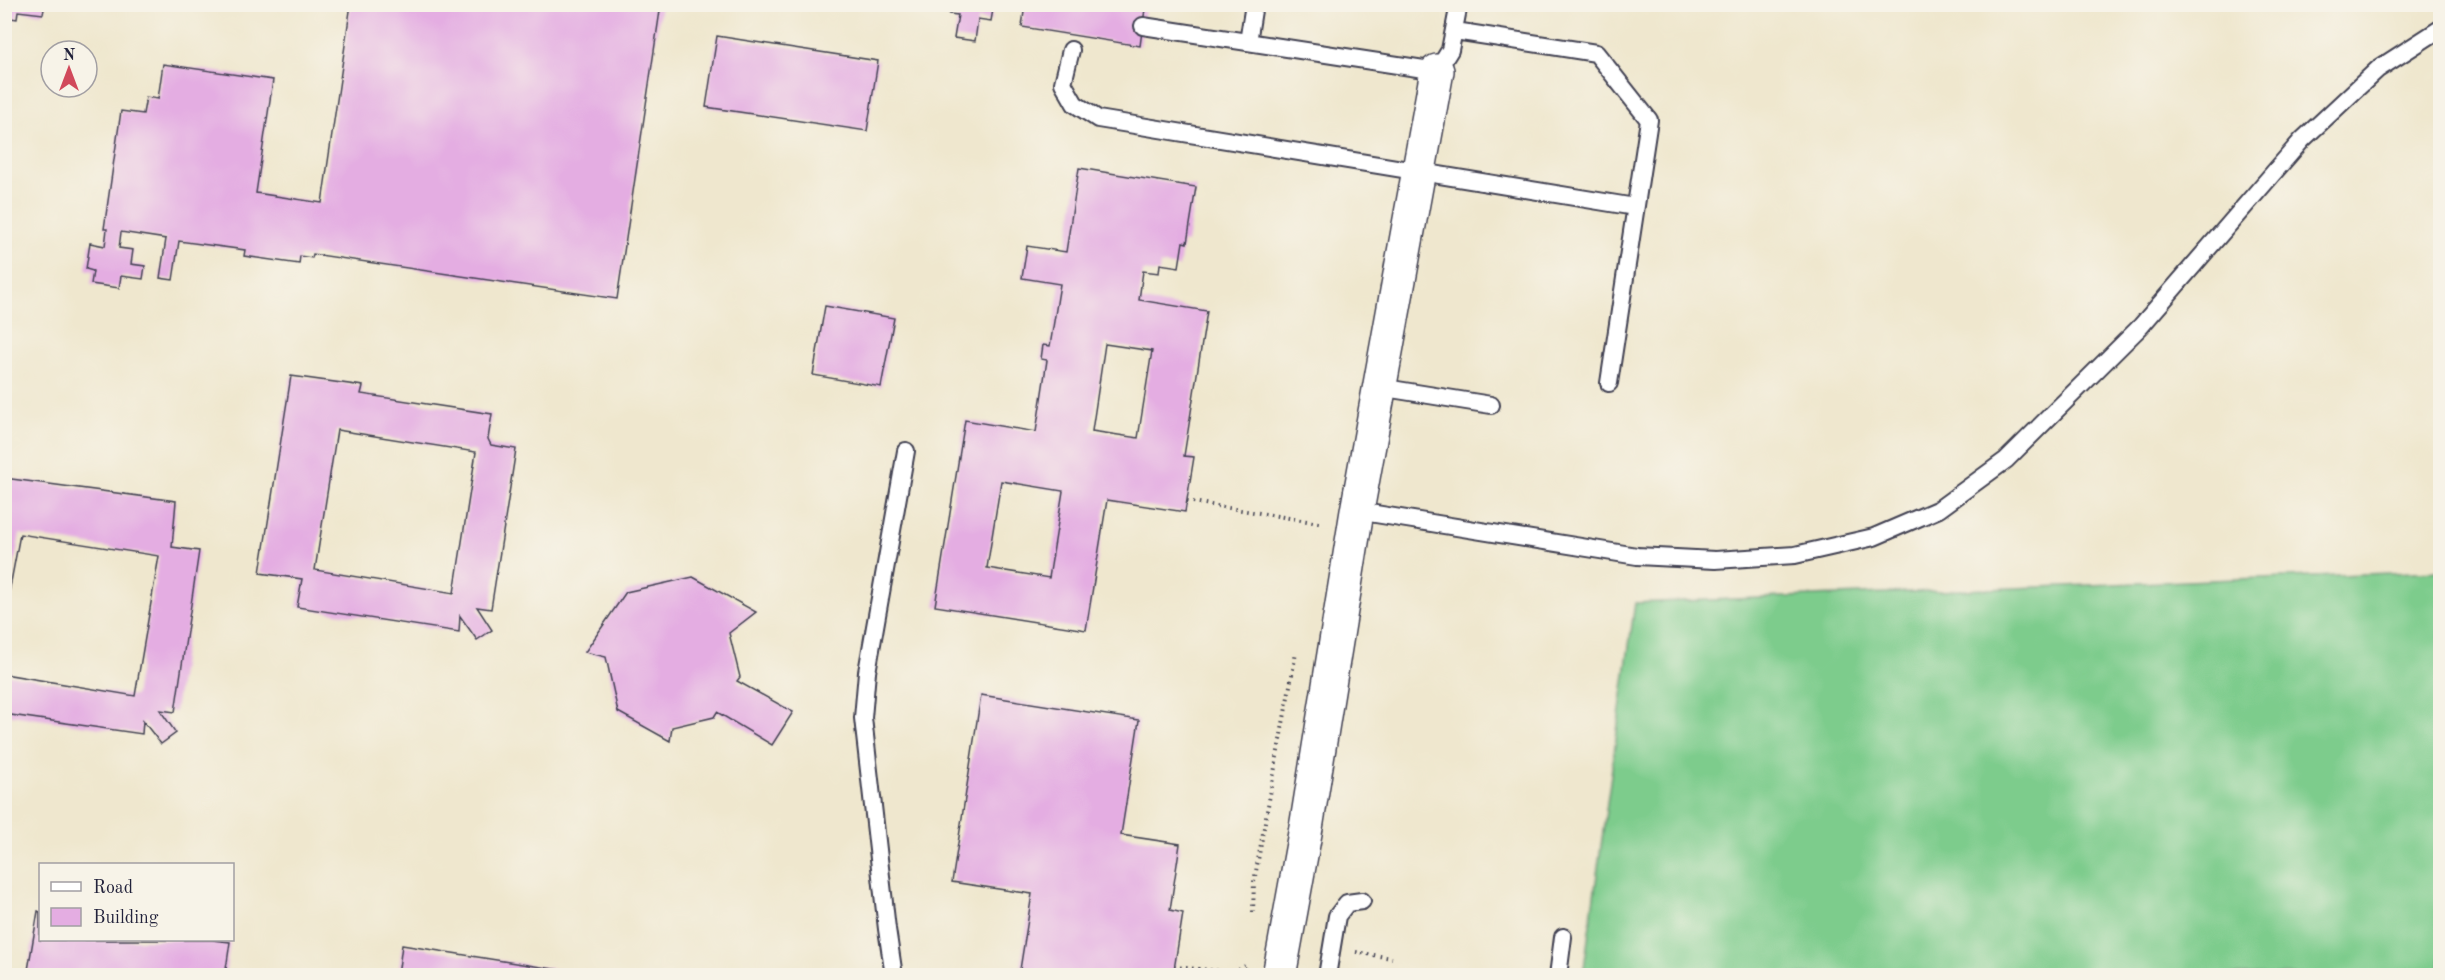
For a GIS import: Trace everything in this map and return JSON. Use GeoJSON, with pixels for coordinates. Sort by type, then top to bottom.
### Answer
{"type":"FeatureCollection","features":[{"type":"Feature","properties":{"kind":"street"},"geometry":{"type":"LineString","coordinates":[[1279,975],[1307,822],[1355,520],[1437,71]]}},
{"type":"Feature","properties":{"kind":"lane"},"geometry":{"type":"LineString","coordinates":[[1248,42],[1254,4]]}},
{"type":"Feature","properties":{"kind":"lane"},"geometry":{"type":"LineString","coordinates":[[1143,26],[1437,71],[1450,50],[1459,4]]}},
{"type":"Feature","properties":{"kind":"lane"},"geometry":{"type":"LineString","coordinates":[[1355,520],[1637,556],[1715,560],[1795,555],[1874,537],[1939,509],[2006,460],[2141,326],[2302,140],[2378,69],[2440,29]]}},
{"type":"Feature","properties":{"kind":"lane"},"geometry":{"type":"LineString","coordinates":[[1455,31],[1596,53],[1649,120],[1609,383]]}},
{"type":"Feature","properties":{"kind":"lane"},"geometry":{"type":"LineString","coordinates":[[1071,50],[1063,83],[1075,104],[1098,119],[1635,207]]}},
{"type":"Feature","properties":{"kind":"lane"},"geometry":{"type":"LineString","coordinates":[[1379,387],[1491,405]]}},
{"type":"Feature","properties":{"kind":"lane"},"geometry":{"type":"LineString","coordinates":[[894,975],[886,929],[863,718],[867,672],[906,451]]}},
{"type":"Feature","properties":{"kind":"lane"},"geometry":{"type":"LineString","coordinates":[[1327,975],[1337,916],[1347,903],[1362,901]]}},
{"type":"Feature","properties":{"kind":"lane"},"geometry":{"type":"LineString","coordinates":[[1558,975],[1563,937]]}},
{"type":"Feature","properties":{"kind":"path"},"geometry":{"type":"LineString","coordinates":[[1187,501],[1319,523],[1355,520]]}},
{"type":"Feature","properties":{"kind":"path"},"geometry":{"type":"LineString","coordinates":[[1317,534],[1319,523]]}},
{"type":"Feature","properties":{"kind":"path"},"geometry":{"type":"LineString","coordinates":[[1252,914],[1254,882],[1296,650]]}},
{"type":"Feature","properties":{"kind":"path"},"geometry":{"type":"LineString","coordinates":[[1174,967],[1235,972],[1247,964]]}},
{"type":"Feature","properties":{"kind":"path"},"geometry":{"type":"LineString","coordinates":[[1212,975],[1214,970]]}},
{"type":"Feature","properties":{"kind":"green space"},"geometry":{"type":"Polygon","coordinates":[[[2440,571],[2440,975],[1583,975],[1635,603],[2440,571]]]}},
{"type":"Feature","properties":{"kind":"building"},"geometry":{"type":"Polygon","coordinates":[[[4,4],[45,4],[43,14],[18,11],[17,19],[11,18],[8,40],[4,39],[4,4]]]}},
{"type":"Feature","properties":{"kind":"building"},"geometry":{"type":"Polygon","coordinates":[[[351,4],[661,4],[617,299],[313,254],[312,258],[300,256],[299,264],[244,256],[245,250],[179,241],[173,280],[160,278],[166,239],[121,232],[119,248],[133,250],[131,264],[145,266],[143,279],[121,276],[119,288],[91,284],[93,271],[86,269],[90,243],[105,246],[107,229],[104,229],[121,111],[143,114],[146,97],[158,99],[163,64],[273,80],[256,193],[322,203],[351,4]]]}},
{"type":"Feature","properties":{"kind":"building"},"geometry":{"type":"Polygon","coordinates":[[[950,4],[994,4],[991,21],[978,19],[975,41],[954,38],[958,15],[949,14],[950,4]]]}},
{"type":"Feature","properties":{"kind":"building"},"geometry":{"type":"Polygon","coordinates":[[[1025,4],[1157,4],[1156,10],[1145,9],[1140,46],[1022,27],[1025,4]]]}},
{"type":"Feature","properties":{"kind":"building"},"geometry":{"type":"Polygon","coordinates":[[[717,36],[878,61],[867,131],[706,107],[717,36]]]}},
{"type":"Feature","properties":{"kind":"building"},"geometry":{"type":"Polygon","coordinates":[[[1079,168],[1196,187],[1187,243],[1183,242],[1179,267],[1160,264],[1159,273],[1143,271],[1139,300],[1207,311],[1184,456],[1194,457],[1185,512],[1107,500],[1086,630],[935,606],[965,420],[1036,432],[1047,360],[1041,359],[1043,345],[1050,346],[1060,284],[1022,278],[1027,246],[1066,252],[1079,168]],[[1105,344],[1092,431],[1138,438],[1152,351],[1105,344]],[[1001,481],[987,568],[1049,578],[1063,491],[1001,481]]]}},
{"type":"Feature","properties":{"kind":"building"},"geometry":{"type":"Polygon","coordinates":[[[825,306],[894,318],[881,387],[813,375],[825,306]]]}},
{"type":"Feature","properties":{"kind":"building"},"geometry":{"type":"Polygon","coordinates":[[[291,376],[363,386],[361,394],[492,414],[488,439],[491,445],[516,449],[491,609],[477,607],[492,630],[477,640],[460,616],[459,632],[297,607],[302,579],[260,573],[291,376]],[[337,430],[315,570],[454,593],[476,452],[337,430]]]}},
{"type":"Feature","properties":{"kind":"building"},"geometry":{"type":"Polygon","coordinates":[[[4,478],[176,501],[172,547],[199,551],[175,712],[160,710],[176,733],[161,744],[143,721],[142,734],[4,714],[4,674],[135,696],[159,556],[20,534],[4,619],[4,478]]]}},
{"type":"Feature","properties":{"kind":"building"},"geometry":{"type":"Polygon","coordinates":[[[693,577],[756,612],[729,633],[740,677],[737,681],[793,712],[772,745],[717,712],[714,717],[672,727],[670,741],[618,712],[606,657],[585,652],[626,592],[693,577]]]}},
{"type":"Feature","properties":{"kind":"building"},"geometry":{"type":"Polygon","coordinates":[[[981,695],[1139,720],[1121,835],[1180,844],[1170,910],[1183,913],[1173,976],[1019,976],[1032,894],[952,882],[981,695]]]}},
{"type":"Feature","properties":{"kind":"building"},"geometry":{"type":"Polygon","coordinates":[[[38,911],[39,941],[230,942],[225,976],[27,976],[38,911]]]}},
{"type":"Feature","properties":{"kind":"building"},"geometry":{"type":"Polygon","coordinates":[[[402,945],[585,974],[585,976],[398,976],[402,945]]]}}]}
